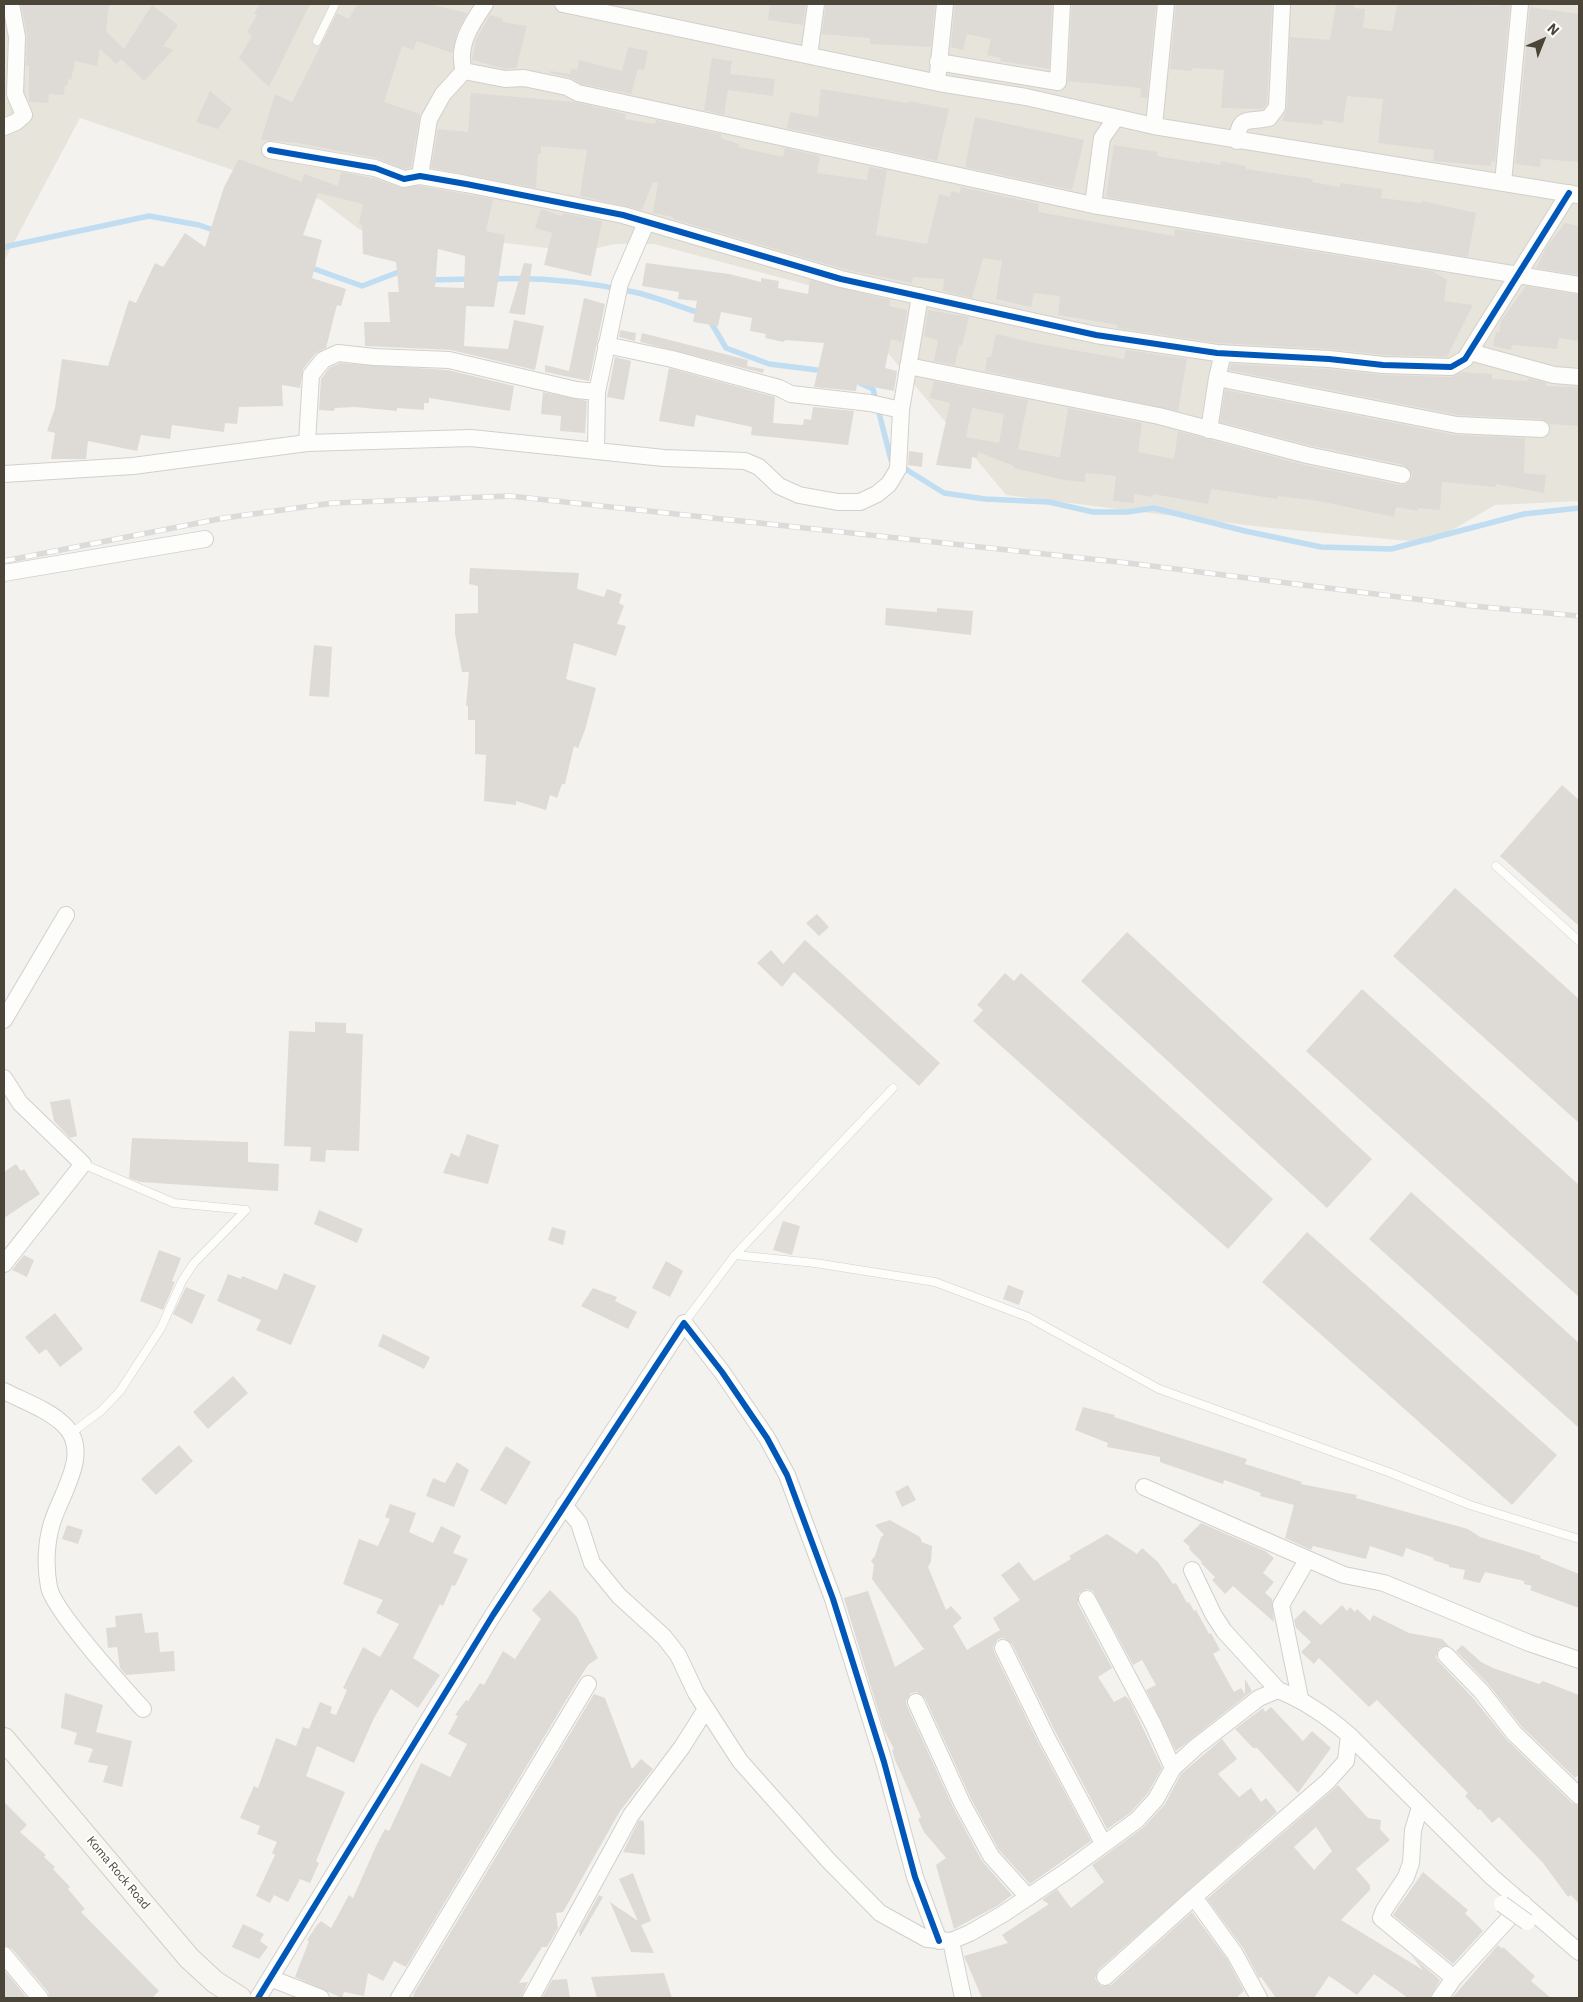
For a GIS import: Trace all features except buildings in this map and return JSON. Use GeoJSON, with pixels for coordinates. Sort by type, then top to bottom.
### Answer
{"type":"FeatureCollection","features":[{"type":"Feature","properties":{"kind":"main road","name":"Koma Rock Road"},"geometry":{"type":"LineString","coordinates":[[4,1740],[189,1958],[230,1996]]}},
{"type":"Feature","properties":{"kind":"street"},"geometry":{"type":"LineString","coordinates":[[4,127],[16,122],[24,115],[9,94],[17,37],[11,4]]}},
{"type":"Feature","properties":{"kind":"street"},"geometry":{"type":"LineString","coordinates":[[464,72],[460,60],[469,26],[485,4]]}},
{"type":"Feature","properties":{"kind":"street"},"geometry":{"type":"LineString","coordinates":[[270,150],[375,168],[404,179],[420,176],[623,215],[841,279],[1096,335],[1222,354],[1329,359],[1383,365],[1451,367],[1458,364],[1470,352],[1517,275],[1574,194],[1237,141],[1154,126],[1026,97],[938,83],[564,4]]}},
{"type":"Feature","properties":{"kind":"street"},"geometry":{"type":"LineString","coordinates":[[605,12],[624,4]]}},
{"type":"Feature","properties":{"kind":"street"},"geometry":{"type":"LineString","coordinates":[[810,55],[816,4]]}},
{"type":"Feature","properties":{"kind":"street"},"geometry":{"type":"LineString","coordinates":[[938,83],[938,62],[945,4]]}},
{"type":"Feature","properties":{"kind":"street"},"geometry":{"type":"LineString","coordinates":[[938,62],[1058,82],[1062,4]]}},
{"type":"Feature","properties":{"kind":"street"},"geometry":{"type":"LineString","coordinates":[[1154,126],[1166,4]]}},
{"type":"Feature","properties":{"kind":"street"},"geometry":{"type":"LineString","coordinates":[[1237,141],[1238,129],[1241,123],[1246,120],[1257,121],[1269,118],[1277,107],[1282,4]]}},
{"type":"Feature","properties":{"kind":"street"},"geometry":{"type":"LineString","coordinates":[[1503,183],[1520,4]]}},
{"type":"Feature","properties":{"kind":"street"},"geometry":{"type":"LineString","coordinates":[[420,176],[429,119],[443,94],[464,72]]}},
{"type":"Feature","properties":{"kind":"street"},"geometry":{"type":"LineString","coordinates":[[464,72],[505,79],[524,78],[567,87],[578,93],[706,122],[1093,205],[1579,284]]}},
{"type":"Feature","properties":{"kind":"street"},"geometry":{"type":"LineString","coordinates":[[1093,205],[1102,138],[1116,118]]}},
{"type":"Feature","properties":{"kind":"street"},"geometry":{"type":"LineString","coordinates":[[596,449],[597,392],[606,345],[620,283],[646,223]]}},
{"type":"Feature","properties":{"kind":"street"},"geometry":{"type":"LineString","coordinates":[[4,474],[132,466],[306,443],[471,438],[596,449],[664,458],[745,461],[759,467],[779,486],[799,496],[838,502],[860,502],[877,494],[889,484],[898,469],[901,410],[920,296]]}},
{"type":"Feature","properties":{"kind":"street"},"geometry":{"type":"LineString","coordinates":[[606,345],[672,358],[779,388],[791,394],[870,403],[901,410]]}},
{"type":"Feature","properties":{"kind":"street"},"geometry":{"type":"LineString","coordinates":[[1470,352],[1554,376],[1579,376]]}},
{"type":"Feature","properties":{"kind":"street"},"geometry":{"type":"LineString","coordinates":[[306,443],[311,375],[323,360],[338,353],[374,357],[449,360],[576,390],[597,392]]}},
{"type":"Feature","properties":{"kind":"street"},"geometry":{"type":"LineString","coordinates":[[1209,430],[1222,354]]}},
{"type":"Feature","properties":{"kind":"street"},"geometry":{"type":"LineString","coordinates":[[908,366],[1159,416],[1307,455],[1402,475]]}},
{"type":"Feature","properties":{"kind":"street"},"geometry":{"type":"LineString","coordinates":[[1217,378],[1457,426],[1541,429]]}},
{"type":"Feature","properties":{"kind":"street"},"geometry":{"type":"LineString","coordinates":[[4,573],[206,538]]}},
{"type":"Feature","properties":{"kind":"street"},"geometry":{"type":"LineString","coordinates":[[4,1020],[66,915]]}},
{"type":"Feature","properties":{"kind":"street"},"geometry":{"type":"LineString","coordinates":[[4,1078],[20,1103],[83,1164],[4,1264]]}},
{"type":"Feature","properties":{"kind":"street"},"geometry":{"type":"LineString","coordinates":[[258,1998],[493,1615],[684,1323],[767,1438],[788,1475],[833,1600],[884,1762],[915,1877],[945,1941],[963,1998]]}},
{"type":"Feature","properties":{"kind":"street"},"geometry":{"type":"LineString","coordinates":[[4,1391],[47,1413],[64,1425],[74,1442],[76,1461],[52,1524],[46,1567],[49,1589],[63,1613],[114,1677],[143,1709]]}},
{"type":"Feature","properties":{"kind":"street"},"geometry":{"type":"LineString","coordinates":[[1144,1487],[1344,1575],[1384,1583],[1529,1643],[1579,1660]]}},
{"type":"Feature","properties":{"kind":"street"},"geometry":{"type":"LineString","coordinates":[[564,1504],[579,1523],[592,1563],[619,1596],[669,1643],[678,1655],[706,1709],[740,1761],[828,1860],[880,1913],[927,1939],[945,1941],[987,1924],[1137,1820],[1146,1811],[1173,1768],[1259,1698],[1278,1690]]}},
{"type":"Feature","properties":{"kind":"street"},"geometry":{"type":"LineString","coordinates":[[1300,1698],[1281,1605],[1307,1560]]}},
{"type":"Feature","properties":{"kind":"street"},"geometry":{"type":"LineString","coordinates":[[1192,1570],[1213,1614],[1224,1631],[1278,1690],[1300,1698],[1326,1715],[1349,1735],[1380,1764],[1420,1807],[1523,1903],[1579,1952]]}},
{"type":"Feature","properties":{"kind":"street"},"geometry":{"type":"LineString","coordinates":[[1087,1599],[1173,1768]]}},
{"type":"Feature","properties":{"kind":"street"},"geometry":{"type":"LineString","coordinates":[[1002,1648],[1103,1843]]}},
{"type":"Feature","properties":{"kind":"street"},"geometry":{"type":"LineString","coordinates":[[1446,1655],[1481,1691],[1514,1734],[1579,1796]]}},
{"type":"Feature","properties":{"kind":"street"},"geometry":{"type":"LineString","coordinates":[[399,1998],[588,1684]]}},
{"type":"Feature","properties":{"kind":"street"},"geometry":{"type":"LineString","coordinates":[[916,1702],[962,1803],[991,1856],[1028,1897]]}},
{"type":"Feature","properties":{"kind":"street"},"geometry":{"type":"LineString","coordinates":[[531,1998],[631,1815],[682,1747],[706,1709]]}},
{"type":"Feature","properties":{"kind":"street"},"geometry":{"type":"LineString","coordinates":[[1105,1977],[1327,1782],[1346,1761],[1349,1735]]}},
{"type":"Feature","properties":{"kind":"street"},"geometry":{"type":"LineString","coordinates":[[1420,1807],[1413,1830],[1413,1854],[1409,1870],[1381,1918],[1454,1978]]}},
{"type":"Feature","properties":{"kind":"street"},"geometry":{"type":"LineString","coordinates":[[1194,1897],[1234,1954],[1259,1998]]}},
{"type":"Feature","properties":{"kind":"street"},"geometry":{"type":"LineString","coordinates":[[1440,1998],[1454,1978],[1523,1903]]}},
{"type":"Feature","properties":{"kind":"street"},"geometry":{"type":"LineString","coordinates":[[1502,1904],[1579,1957]]}},
{"type":"Feature","properties":{"kind":"street"},"geometry":{"type":"LineString","coordinates":[[4,1955],[40,1998]]}},
{"type":"Feature","properties":{"kind":"street"},"geometry":{"type":"LineString","coordinates":[[270,1978],[321,1998]]}},
{"type":"Feature","properties":{"kind":"lane"},"geometry":{"type":"LineString","coordinates":[[317,41],[335,4]]}},
{"type":"Feature","properties":{"kind":"lane"},"geometry":{"type":"LineString","coordinates":[[1496,866],[1579,941]]}},
{"type":"Feature","properties":{"kind":"lane"},"geometry":{"type":"LineString","coordinates":[[684,1323],[735,1255],[893,1088]]}},
{"type":"Feature","properties":{"kind":"lane"},"geometry":{"type":"LineString","coordinates":[[70,1434],[101,1411],[120,1391],[161,1328],[182,1281],[194,1264],[246,1210],[174,1203],[83,1164]]}},
{"type":"Feature","properties":{"kind":"lane"},"geometry":{"type":"LineString","coordinates":[[735,1255],[815,1263],[935,1282],[1028,1317],[1159,1389],[1391,1473],[1470,1505],[1579,1539]]}},
{"type":"Feature","properties":{"kind":"shaded area"},"geometry":{"type":"Polygon","coordinates":[[[4,4],[1579,4],[1579,501],[1495,505],[1430,543],[1262,527],[1006,495],[838,293],[654,244],[615,244],[588,250],[564,250],[387,229],[360,230],[321,200],[80,118],[4,261],[4,4]]]}},
{"type":"Feature","properties":{"kind":"waterway"},"geometry":{"type":"LineString","coordinates":[[4,247],[149,216],[199,225],[216,231]]}},
{"type":"Feature","properties":{"kind":"waterway"},"geometry":{"type":"LineString","coordinates":[[309,267],[362,286],[396,273],[404,273]]}},
{"type":"Feature","properties":{"kind":"waterway"},"geometry":{"type":"LineString","coordinates":[[429,280],[472,279]]}},
{"type":"Feature","properties":{"kind":"waterway"},"geometry":{"type":"LineString","coordinates":[[491,279],[545,280],[599,285],[642,294],[700,313]]}},
{"type":"Feature","properties":{"kind":"waterway"},"geometry":{"type":"LineString","coordinates":[[709,319],[726,348],[769,364],[825,371]]}},
{"type":"Feature","properties":{"kind":"waterway"},"geometry":{"type":"LineString","coordinates":[[860,383],[873,389],[891,460],[944,493],[985,499],[1049,502],[1093,512],[1127,512],[1154,508],[1245,531],[1321,547],[1391,549],[1524,514],[1579,508]]}},
{"type":"Feature","properties":{"kind":"railway"},"geometry":{"type":"LineString","coordinates":[[4,561],[224,518],[333,503],[510,496],[1128,563],[1463,605],[1579,616]]}},
{"type":"Feature","properties":{"kind":"cycle path"},"geometry":{"type":"LineString","coordinates":[[270,150],[375,168],[404,179],[420,176],[623,215],[841,279],[1096,335],[1217,353],[1329,359],[1383,365],[1451,367],[1465,359],[1569,193]]}},
{"type":"Feature","properties":{"kind":"cycle path"},"geometry":{"type":"LineString","coordinates":[[258,1998],[493,1615],[684,1323],[722,1372],[767,1438],[787,1475],[833,1599],[884,1762],[915,1877],[939,1941]]}}]}
